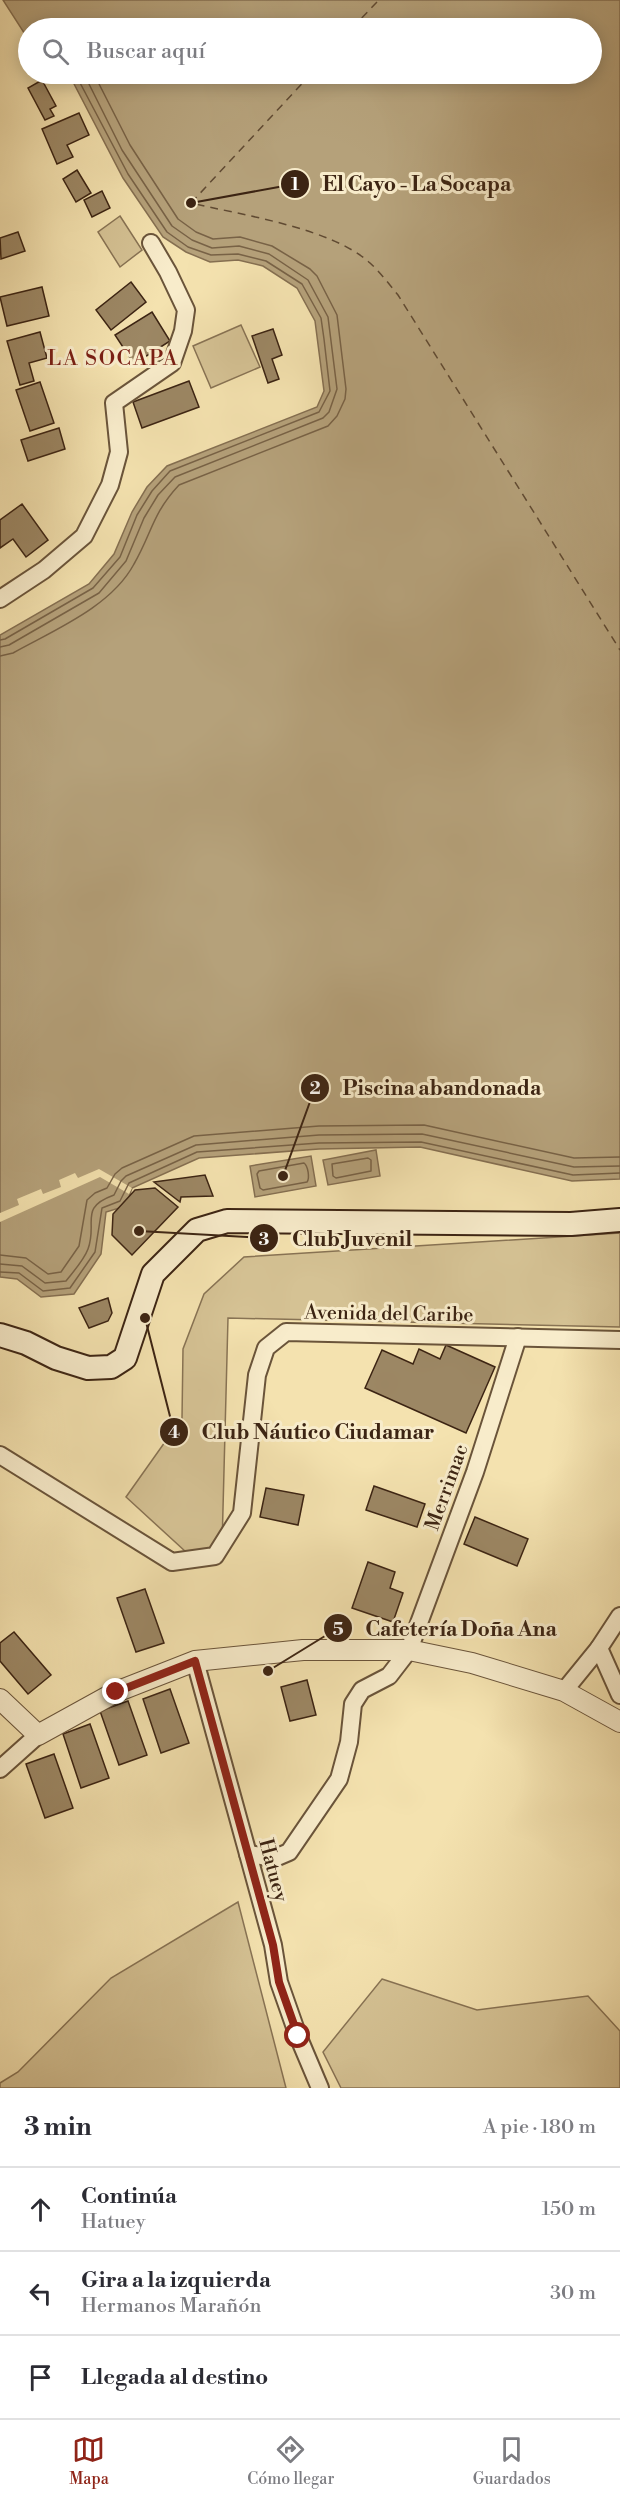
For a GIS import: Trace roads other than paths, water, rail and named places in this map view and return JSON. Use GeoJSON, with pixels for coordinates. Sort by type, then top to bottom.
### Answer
{"type":"FeatureCollection","features":[{"type":"Feature","properties":{"kind":"main road"},"geometry":{"type":"LineString","coordinates":[[0,1335],[26,1343],[56,1358],[88,1368],[111,1367],[125,1358],[153,1274],[197,1230],[227,1221],[571,1224],[620,1220]]}},
{"type":"Feature","properties":{"kind":"street"},"geometry":{"type":"LineString","coordinates":[[0,599],[44,570],[84,536],[110,485],[119,452],[114,404],[172,363],[183,332],[186,310],[151,243]]}},
{"type":"Feature","properties":{"kind":"street","name":"Avenida del Caribe"},"geometry":{"type":"LineString","coordinates":[[0,1455],[172,1562],[215,1556],[242,1513],[257,1375],[266,1348],[286,1332],[620,1340]]}},
{"type":"Feature","properties":{"kind":"street","name":"Merrimac"},"geometry":{"type":"LineString","coordinates":[[248,1854],[275,1858],[289,1852],[339,1779],[349,1742],[353,1704],[362,1690],[390,1676],[409,1650],[475,1473],[518,1337]]}},
{"type":"Feature","properties":{"kind":"street"},"geometry":{"type":"LineString","coordinates":[[564,1691],[599,1648],[620,1617]]}},
{"type":"Feature","properties":{"kind":"street"},"geometry":{"type":"LineString","coordinates":[[599,1648],[620,1695]]}},
{"type":"Feature","properties":{"kind":"street"},"geometry":{"type":"LineString","coordinates":[[0,1769],[38,1735],[116,1692],[195,1661],[303,1650],[409,1650],[472,1663],[564,1691],[620,1722]]}},
{"type":"Feature","properties":{"kind":"street","name":"Hatuey"},"geometry":{"type":"LineString","coordinates":[[195,1661],[273,1945],[279,1982],[320,2088]]}},
{"type":"Feature","properties":{"kind":"street"},"geometry":{"type":"LineString","coordinates":[[0,1699],[38,1735]]}},
{"type":"Feature","properties":{"kind":"water"},"geometry":{"type":"Polygon","coordinates":[[[3,0],[620,0],[620,1179],[572,1181],[420,1147],[319,1149],[199,1158],[132,1188],[126,1206],[106,1212],[101,1254],[74,1294],[41,1297],[17,1279],[0,1277],[0,635],[89,584],[114,554],[132,512],[147,487],[167,466],[317,407],[324,391],[315,321],[297,288],[263,266],[238,260],[210,262],[186,252],[163,237],[123,178],[74,84],[602,84],[602,18],[18,18],[18,23],[3,0]]]}},
{"type":"Feature","properties":{"kind":"water"},"geometry":{"type":"Polygon","coordinates":[[[376,1150],[380,1176],[328,1185],[323,1160],[376,1150]]]}},
{"type":"Feature","properties":{"kind":"water"},"geometry":{"type":"Polygon","coordinates":[[[311,1156],[316,1186],[255,1197],[250,1166],[311,1156]]]}},
{"type":"Feature","properties":{"kind":"place","name":"El Cayo - La Socapa"},"geometry":{"type":"Point","coordinates":[191,203]}},
{"type":"Feature","properties":{"kind":"place","name":"Piscina abandonada"},"geometry":{"type":"Point","coordinates":[283,1176]}},
{"type":"Feature","properties":{"kind":"place","name":"Club Juvenil"},"geometry":{"type":"Point","coordinates":[139,1231]}},
{"type":"Feature","properties":{"kind":"place","name":"Club Náutico Ciudamar"},"geometry":{"type":"Point","coordinates":[145,1318]}},
{"type":"Feature","properties":{"kind":"place","name":"Cafetería Doña Ana"},"geometry":{"type":"Point","coordinates":[268,1671]}},
{"type":"Feature","properties":{"kind":"district","name":"LA SOCAPA"},"geometry":{"type":"Point","coordinates":[113,358]}}]}
